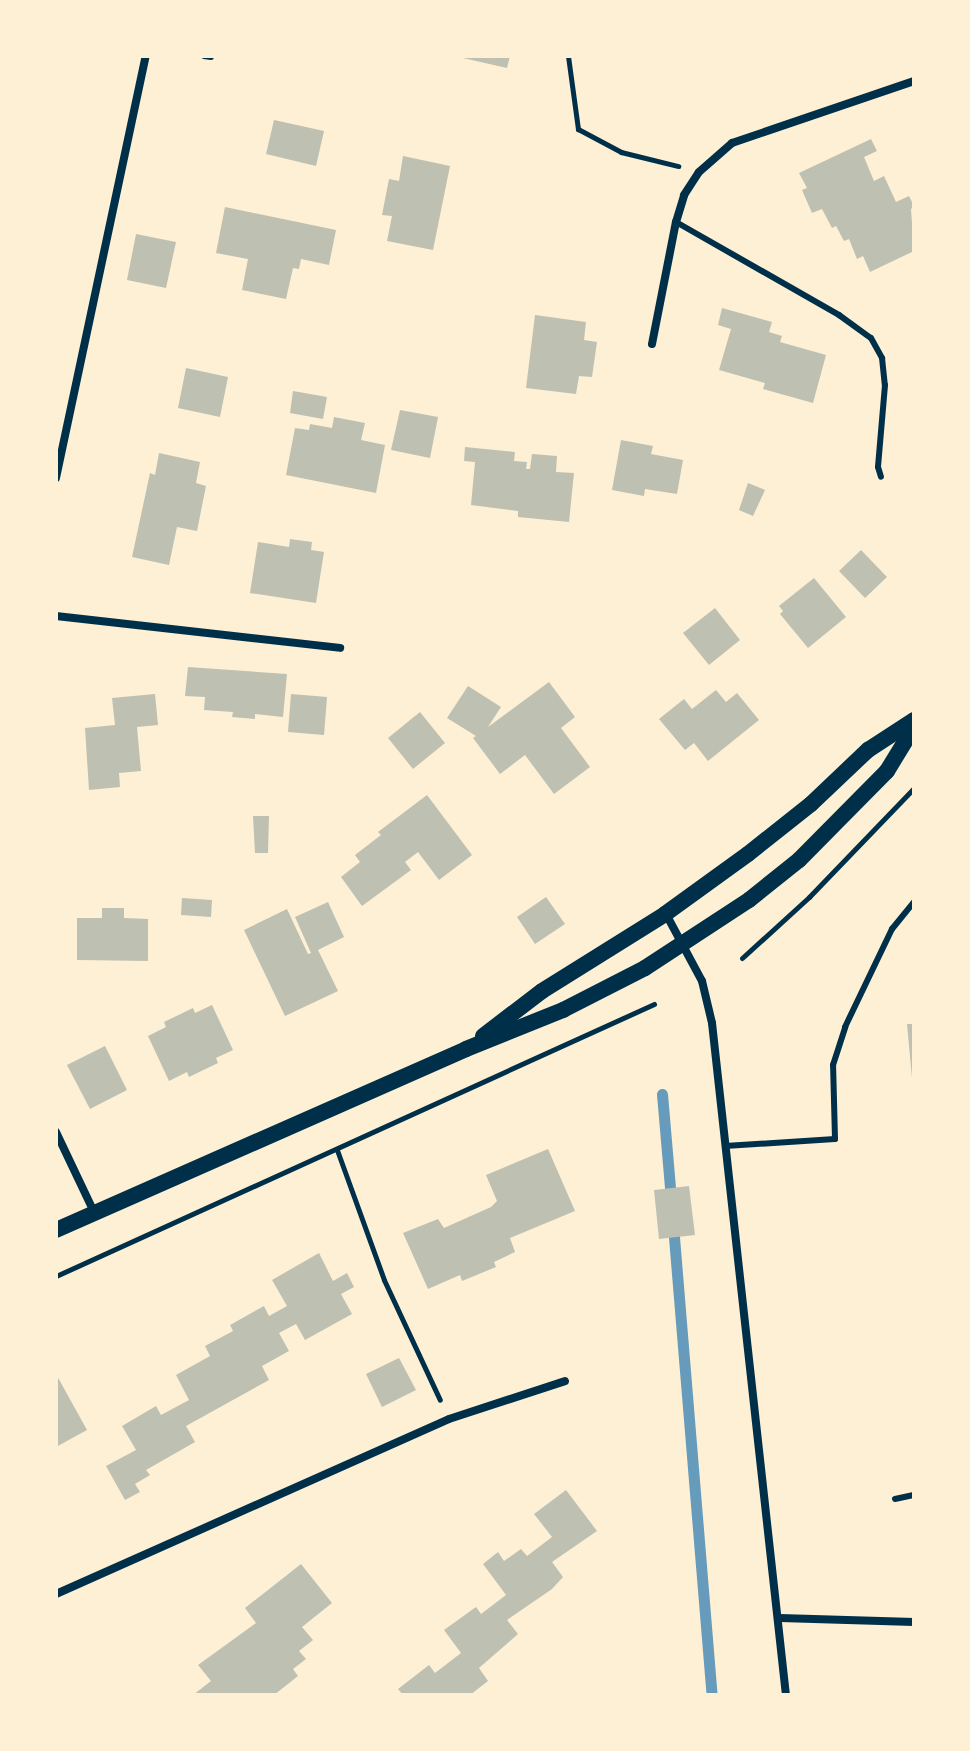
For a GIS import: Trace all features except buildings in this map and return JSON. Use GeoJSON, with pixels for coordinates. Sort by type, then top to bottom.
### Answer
{"type":"FeatureCollection","features":[{"type":"Feature","properties":{"kind":"main road"},"geometry":{"type":"LineString","coordinates":[[466,1049],[542,991],[665,914],[748,854],[811,804],[868,750],[914,720]]}},
{"type":"Feature","properties":{"kind":"main road"},"geometry":{"type":"LineString","coordinates":[[56,1230],[466,1049],[563,1010],[645,968],[749,900],[799,860],[887,771],[914,727]]}},
{"type":"Feature","properties":{"kind":"street"},"geometry":{"type":"LineString","coordinates":[[56,478],[146,56]]}},
{"type":"Feature","properties":{"kind":"street"},"geometry":{"type":"LineString","coordinates":[[652,344],[676,222],[684,195],[699,172],[732,143],[914,81]]}},
{"type":"Feature","properties":{"kind":"street"},"geometry":{"type":"LineString","coordinates":[[56,616],[340,648]]}},
{"type":"Feature","properties":{"kind":"street"},"geometry":{"type":"LineString","coordinates":[[665,914],[702,981],[712,1023],[780,1618],[786,1695]]}},
{"type":"Feature","properties":{"kind":"street"},"geometry":{"type":"LineString","coordinates":[[56,1132],[94,1213]]}},
{"type":"Feature","properties":{"kind":"street"},"geometry":{"type":"LineString","coordinates":[[56,1594],[449,1419],[565,1381]]}},
{"type":"Feature","properties":{"kind":"street"},"geometry":{"type":"LineString","coordinates":[[780,1618],[914,1622]]}},
{"type":"Feature","properties":{"kind":"lane"},"geometry":{"type":"LineString","coordinates":[[676,222],[839,315],[871,338],[882,358],[885,385],[878,467],[881,477]]}},
{"type":"Feature","properties":{"kind":"lane"},"geometry":{"type":"LineString","coordinates":[[725,1146],[835,1139],[833,1065],[845,1027],[892,929],[914,902]]}},
{"type":"Feature","properties":{"kind":"lane"},"geometry":{"type":"LineString","coordinates":[[895,1499],[914,1495]]}},
{"type":"Feature","properties":{"kind":"path"},"geometry":{"type":"LineString","coordinates":[[568,56],[578,129],[621,152],[699,172]]}},
{"type":"Feature","properties":{"kind":"path"},"geometry":{"type":"LineString","coordinates":[[742,958],[809,897],[914,788]]}},
{"type":"Feature","properties":{"kind":"path"},"geometry":{"type":"LineString","coordinates":[[56,1276],[654,1004]]}},
{"type":"Feature","properties":{"kind":"path"},"geometry":{"type":"LineString","coordinates":[[337,1150],[384,1280],[449,1419]]}},
{"type":"Feature","properties":{"kind":"waterway"},"geometry":{"type":"LineString","coordinates":[[662,1094],[671,1200]]}},
{"type":"Feature","properties":{"kind":"waterway"},"geometry":{"type":"LineString","coordinates":[[673,1225],[712,1695]]}}]}
